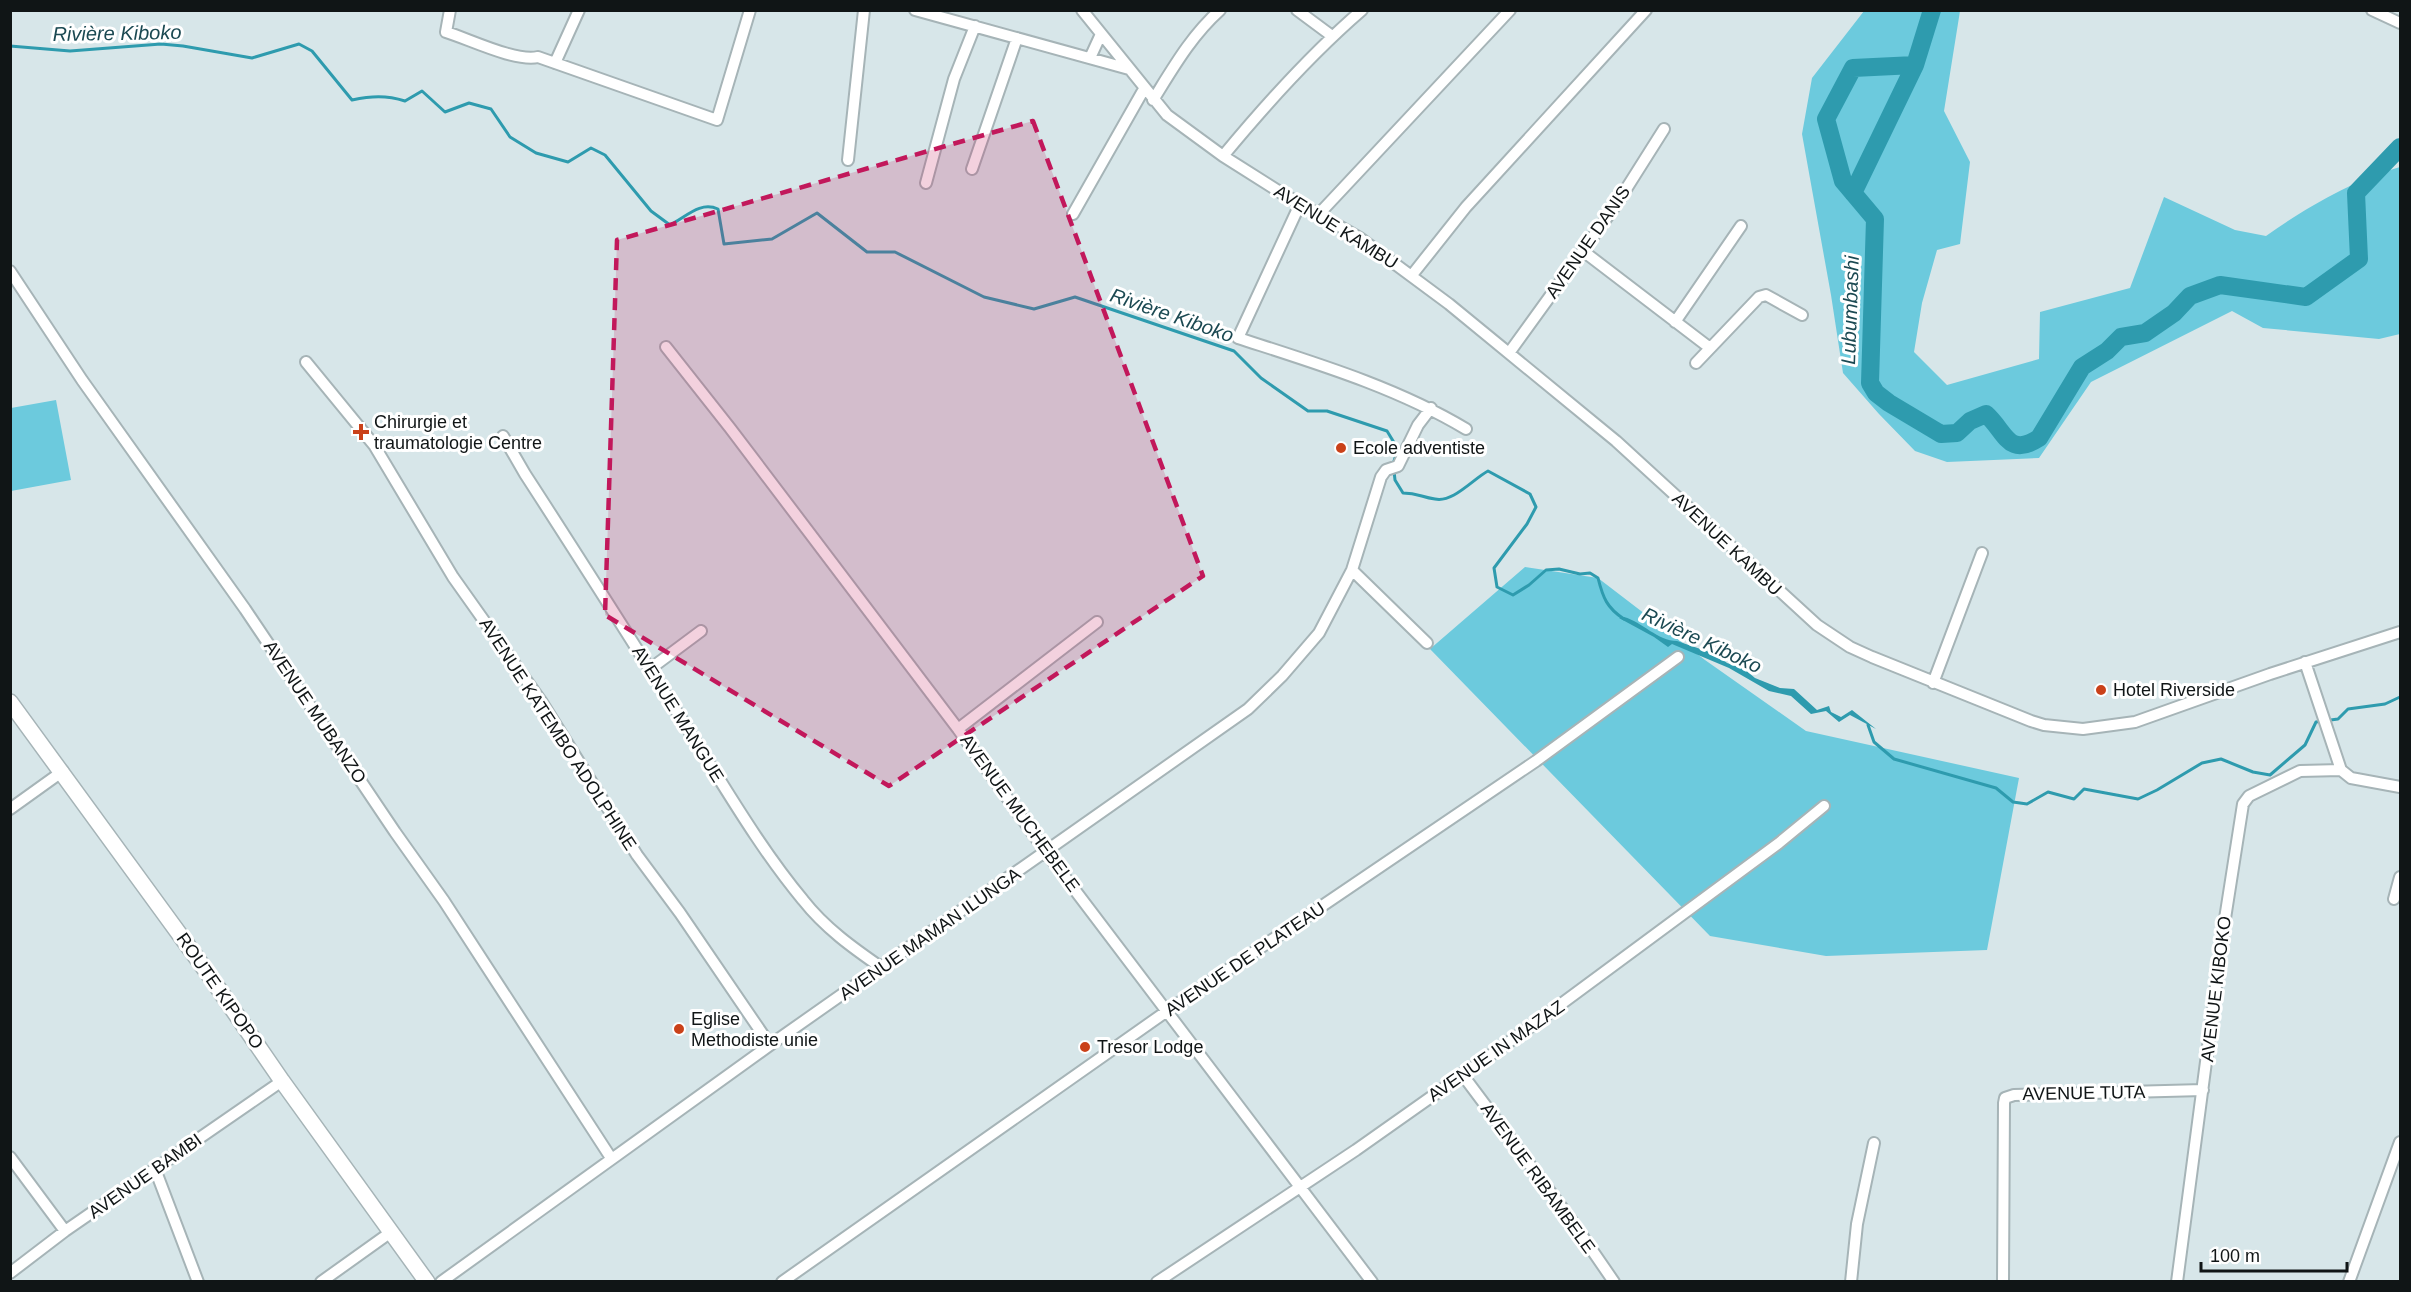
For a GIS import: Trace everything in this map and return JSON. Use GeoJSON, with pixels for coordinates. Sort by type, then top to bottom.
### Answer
{"type":"FeatureCollection","features":[{"type":"Feature","properties":{"kind":"main road","name":"ROUTE KIPOPO"},"geometry":{"type":"LineString","coordinates":[[10,702],[63,771],[282,1081],[427,1281]]}},
{"type":"Feature","properties":{"kind":"street"},"geometry":{"type":"LineString","coordinates":[[450,10],[446,32],[514,56],[530,59],[538,57],[717,120],[750,10]]}},
{"type":"Feature","properties":{"kind":"street"},"geometry":{"type":"LineString","coordinates":[[555,63],[579,10]]}},
{"type":"Feature","properties":{"kind":"street"},"geometry":{"type":"LineString","coordinates":[[848,160],[864,10]]}},
{"type":"Feature","properties":{"kind":"street"},"geometry":{"type":"LineString","coordinates":[[915,10],[1129,69]]}},
{"type":"Feature","properties":{"kind":"street"},"geometry":{"type":"LineString","coordinates":[[1152,100],[1188,43],[1220,10]]}},
{"type":"Feature","properties":{"kind":"street"},"geometry":{"type":"LineString","coordinates":[[1297,10],[1332,36]]}},
{"type":"Feature","properties":{"kind":"street"},"geometry":{"type":"LineString","coordinates":[[1223,156],[1264,106],[1332,36],[1362,10]]}},
{"type":"Feature","properties":{"kind":"street"},"geometry":{"type":"LineString","coordinates":[[1318,215],[1510,10]]}},
{"type":"Feature","properties":{"kind":"street"},"geometry":{"type":"LineString","coordinates":[[1412,275],[1466,207],[1646,10]]}},
{"type":"Feature","properties":{"kind":"street"},"geometry":{"type":"LineString","coordinates":[[2372,10],[2400,23]]}},
{"type":"Feature","properties":{"kind":"street","name":"AVENUE KAMBU"},"geometry":{"type":"LineString","coordinates":[[1088,13],[1101,34],[1152,100],[1179,126],[1300,204],[1360,238],[1412,275],[1616,441],[1809,619],[1850,647],[1933,683],[2031,721],[2044,725],[2083,729],[2135,722],[2305,662],[2400,632]]}},
{"type":"Feature","properties":{"kind":"street"},"geometry":{"type":"LineString","coordinates":[[926,183],[954,79],[975,26]]}},
{"type":"Feature","properties":{"kind":"street"},"geometry":{"type":"LineString","coordinates":[[1090,58],[1101,34]]}},
{"type":"Feature","properties":{"kind":"street"},"geometry":{"type":"LineString","coordinates":[[972,169],[1017,38]]}},
{"type":"Feature","properties":{"kind":"street"},"geometry":{"type":"LineString","coordinates":[[1073,214],[1144,89]]}},
{"type":"Feature","properties":{"kind":"street","name":"AVENUE DANIS"},"geometry":{"type":"LineString","coordinates":[[1509,353],[1616,205],[1664,129]]}},
{"type":"Feature","properties":{"kind":"street"},"geometry":{"type":"LineString","coordinates":[[1300,204],[1238,338],[1338,372],[1431,408],[1466,429]]}},
{"type":"Feature","properties":{"kind":"street"},"geometry":{"type":"LineString","coordinates":[[1675,322],[1741,226]]}},
{"type":"Feature","properties":{"kind":"street"},"geometry":{"type":"LineString","coordinates":[[1583,250],[1710,348]]}},
{"type":"Feature","properties":{"kind":"street","name":"AVENUE MUBANZO"},"geometry":{"type":"LineString","coordinates":[[10,271],[82,380],[245,609],[444,901],[611,1158]]}},
{"type":"Feature","properties":{"kind":"street"},"geometry":{"type":"LineString","coordinates":[[1696,363],[1759,297],[1766,295],[1802,315]]}},
{"type":"Feature","properties":{"kind":"street","name":"AVENUE MUCHEBELE"},"geometry":{"type":"LineString","coordinates":[[666,346],[958,729],[1046,852],[1372,1281]]}},
{"type":"Feature","properties":{"kind":"street","name":"AVENUE KATEMBO ADOLPHINE"},"geometry":{"type":"LineString","coordinates":[[306,362],[374,445],[447,568],[540,700],[631,847],[680,913],[770,1045]]}},
{"type":"Feature","properties":{"kind":"street","name":"AVENUE MAMAN ILUNGA"},"geometry":{"type":"LineString","coordinates":[[441,1281],[770,1045],[1248,709],[1311,644],[1352,570],[1381,477],[1386,470],[1393,468],[1404,454],[1418,425],[1431,408]]}},
{"type":"Feature","properties":{"kind":"street","name":"AVENUE MANGUE"},"geometry":{"type":"LineString","coordinates":[[503,436],[729,794],[803,901],[850,946],[882,968]]}},
{"type":"Feature","properties":{"kind":"street"},"geometry":{"type":"LineString","coordinates":[[1933,683],[1982,553]]}},
{"type":"Feature","properties":{"kind":"street"},"geometry":{"type":"LineString","coordinates":[[1352,570],[1427,643]]}},
{"type":"Feature","properties":{"kind":"street"},"geometry":{"type":"LineString","coordinates":[[958,729],[1097,622]]}},
{"type":"Feature","properties":{"kind":"street"},"geometry":{"type":"LineString","coordinates":[[650,669],[701,631]]}},
{"type":"Feature","properties":{"kind":"street","name":"AVENUE DE PLATEAU"},"geometry":{"type":"LineString","coordinates":[[782,1281],[1167,1011],[1536,761],[1678,657]]}},
{"type":"Feature","properties":{"kind":"street"},"geometry":{"type":"LineString","coordinates":[[2305,662],[2341,770],[2351,778],[2400,787]]}},
{"type":"Feature","properties":{"kind":"street","name":"AVENUE KIBOKO"},"geometry":{"type":"LineString","coordinates":[[2177,1281],[2224,925],[2243,804],[2249,796],[2300,771],[2341,770]]}},
{"type":"Feature","properties":{"kind":"street"},"geometry":{"type":"LineString","coordinates":[[10,809],[63,771]]}},
{"type":"Feature","properties":{"kind":"street","name":"AVENUE IN MAZAZ"},"geometry":{"type":"LineString","coordinates":[[1157,1281],[1301,1187],[1462,1074],[1681,916],[1779,843],[1824,806]]}},
{"type":"Feature","properties":{"kind":"street"},"geometry":{"type":"LineString","coordinates":[[2394,899],[2400,877]]}},
{"type":"Feature","properties":{"kind":"street","name":"AVENUE RIBAMBELE"},"geometry":{"type":"LineString","coordinates":[[1462,1074],[1614,1281]]}},
{"type":"Feature","properties":{"kind":"street","name":"AVENUE BAMBI"},"geometry":{"type":"LineString","coordinates":[[10,1273],[65,1231],[282,1081]]}},
{"type":"Feature","properties":{"kind":"street","name":"AVENUE TUTA"},"geometry":{"type":"LineString","coordinates":[[2003,1281],[2004,1103],[2006,1098],[2014,1095],[2203,1090]]}},
{"type":"Feature","properties":{"kind":"street"},"geometry":{"type":"LineString","coordinates":[[2349,1281],[2400,1142]]}},
{"type":"Feature","properties":{"kind":"street"},"geometry":{"type":"LineString","coordinates":[[1851,1281],[1857,1224],[1874,1143]]}},
{"type":"Feature","properties":{"kind":"street"},"geometry":{"type":"LineString","coordinates":[[10,1157],[65,1231]]}},
{"type":"Feature","properties":{"kind":"street"},"geometry":{"type":"LineString","coordinates":[[155,1169],[198,1281]]}},
{"type":"Feature","properties":{"kind":"street"},"geometry":{"type":"LineString","coordinates":[[321,1281],[391,1232]]}},
{"type":"Feature","properties":{"kind":"highlighted area"},"geometry":{"type":"Polygon","coordinates":[[[1033,121],[1203,576],[889,786],[605,615],[617,240],[1033,121]]]}},
{"type":"Feature","properties":{"kind":"shaded area"},"geometry":{"type":"Polygon","coordinates":[[[1864,11],[1960,11],[1944,111],[1970,162],[1960,244],[1937,250],[1922,303],[1914,352],[1947,385],[2039,359],[2040,312],[2130,288],[2164,197],[2235,230],[2266,236],[2330,196],[2365,179],[2400,167],[2400,334],[2379,339],[2263,328],[2232,311],[2091,382],[2039,458],[1947,462],[1915,451],[1843,373],[1802,134],[1812,78],[1864,11]]]}},
{"type":"Feature","properties":{"kind":"shaded area"},"geometry":{"type":"Polygon","coordinates":[[[56,400],[71,480],[11,491],[11,408],[56,400]]]}},
{"type":"Feature","properties":{"kind":"shaded area"},"geometry":{"type":"Polygon","coordinates":[[[1525,567],[1598,578],[1705,660],[1806,731],[2019,778],[1987,950],[1826,956],[1710,936],[1430,649],[1525,567]]]}},
{"type":"Feature","properties":{"kind":"shaded area"},"geometry":{"type":"Polygon","coordinates":[[[1624,617],[1663,638],[1718,655],[1727,663],[1743,668],[1755,678],[1780,688],[1794,689],[1817,710],[1829,706],[1831,712],[1841,717],[1852,710],[1876,729],[1850,715],[1839,722],[1826,711],[1811,714],[1791,696],[1769,691],[1729,668],[1672,644],[1668,647],[1619,618],[1624,617]]]}},
{"type":"Feature","properties":{"kind":"waterway","name":"Lubumbashi"},"geometry":{"type":"LineString","coordinates":[[1932,10],[1915,65],[1853,68],[1826,119],[1843,181],[1875,219],[1870,383],[1876,393],[1889,403],[1941,434],[1957,433],[1970,421],[1986,414],[2014,444],[2029,443],[2039,438],[2082,367],[2107,351],[2121,337],[2145,333],[2174,313],[2190,296],[2220,285],[2306,297],[2359,259],[2356,193],[2400,147]]}},
{"type":"Feature","properties":{"kind":"waterway","name":"Rivière Kiboko"},"geometry":{"type":"LineString","coordinates":[[10,46],[70,51],[161,44],[252,58],[299,44],[312,51],[352,100],[378,97],[405,101],[422,91],[445,112],[469,103],[491,109],[510,137],[536,153],[568,162],[591,148],[605,155],[651,211],[670,225],[699,208],[718,209],[724,244],[772,239],[817,213],[867,252],[895,252],[984,297],[1034,309],[1075,297],[1234,351],[1261,378],[1308,411],[1327,411],[1387,431],[1398,449],[1393,464]]}},
{"type":"Feature","properties":{"kind":"waterway","name":"Lubumbashi"},"geometry":{"type":"LineString","coordinates":[[1853,193],[1915,65]]}},
{"type":"Feature","properties":{"kind":"waterway","name":"Rivière Kiboko"},"geometry":{"type":"LineString","coordinates":[[1394,471],[1395,480],[1403,493],[1435,499],[1456,494],[1488,471],[1530,494],[1536,507],[1527,524],[1494,568],[1497,587],[1513,595],[1546,570],[1559,569],[1580,574],[1590,573],[1598,578],[1604,597],[1610,606],[1624,619]]}},
{"type":"Feature","properties":{"kind":"waterway","name":"Rivière Kiboko"},"geometry":{"type":"LineString","coordinates":[[1868,725],[1874,742],[1894,759],[1996,788],[2013,802],[2027,804],[2048,792],[2074,799],[2084,789],[2138,799],[2202,763],[2221,759],[2253,772],[2270,775],[2305,745],[2316,722],[2338,719],[2348,709],[2385,704],[2400,697]]}},
{"type":"Feature","properties":{"kind":"place","name":"Chirurgie et traumatologie Centre"},"geometry":{"type":"Point","coordinates":[361,432]}},
{"type":"Feature","properties":{"kind":"place","name":"Ecole adventiste"},"geometry":{"type":"Point","coordinates":[1341,448]}},
{"type":"Feature","properties":{"kind":"place","name":"Hotel Riverside"},"geometry":{"type":"Point","coordinates":[2101,690]}},
{"type":"Feature","properties":{"kind":"place","name":"Eglise Methodiste unie"},"geometry":{"type":"Point","coordinates":[679,1029]}},
{"type":"Feature","properties":{"kind":"place","name":"Tresor Lodge"},"geometry":{"type":"Point","coordinates":[1085,1047]}}]}
